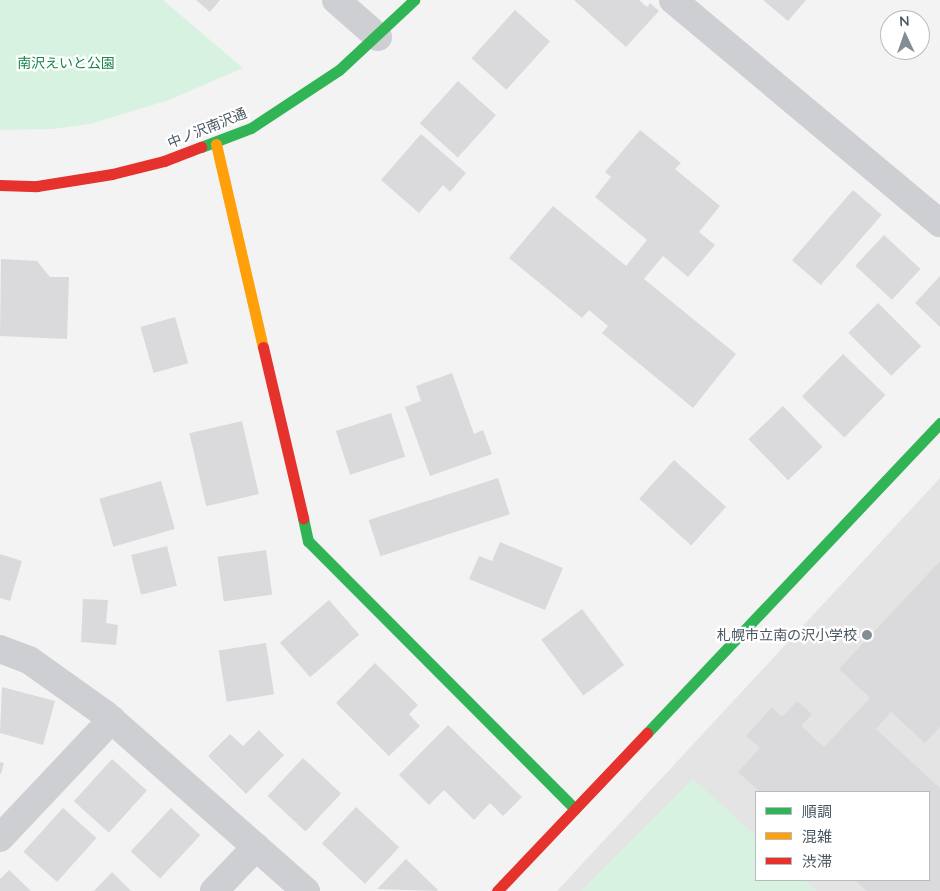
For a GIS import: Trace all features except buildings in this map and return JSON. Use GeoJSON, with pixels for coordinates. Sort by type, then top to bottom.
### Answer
{"type":"FeatureCollection","features":[{"type":"Feature","properties":{"kind":"street"},"geometry":{"type":"LineString","coordinates":[[336,0],[378,37]]}},
{"type":"Feature","properties":{"kind":"street","name":"中ノ沢南沢通"},"geometry":{"type":"LineString","coordinates":[[0,185],[37,186],[112,174],[216,144],[251,128],[302,96],[378,37],[414,0]]}},
{"type":"Feature","properties":{"kind":"street"},"geometry":{"type":"LineString","coordinates":[[673,0],[940,223]]}},
{"type":"Feature","properties":{"kind":"street"},"geometry":{"type":"LineString","coordinates":[[216,144],[308,542],[575,810]]}},
{"type":"Feature","properties":{"kind":"street"},"geometry":{"type":"LineString","coordinates":[[497,891],[940,423]]}},
{"type":"Feature","properties":{"kind":"street"},"geometry":{"type":"LineString","coordinates":[[0,649],[29,660],[112,719],[306,891]]}},
{"type":"Feature","properties":{"kind":"street"},"geometry":{"type":"LineString","coordinates":[[0,838],[112,719]]}},
{"type":"Feature","properties":{"kind":"street"},"geometry":{"type":"LineString","coordinates":[[214,891],[256,847]]}},
{"type":"Feature","properties":{"kind":"shaded area","name":"札幌市立南の沢小学校"},"geometry":{"type":"Polygon","coordinates":[[[940,478],[940,891],[557,891],[940,478]]]}},
{"type":"Feature","properties":{"kind":"green space","name":"南沢えいと公園"},"geometry":{"type":"Polygon","coordinates":[[[0,0],[163,0],[243,68],[169,100],[90,124],[53,129],[0,130],[0,0]]]}},
{"type":"Feature","properties":{"kind":"green space"},"geometry":{"type":"Polygon","coordinates":[[[693,779],[755,835],[755,881],[805,881],[817,891],[581,891],[693,779]]]}},
{"type":"Feature","properties":{"kind":"traffic: fast"},"geometry":{"type":"LineString","coordinates":[[201,147],[251,128],[339,70],[414,0]]}},
{"type":"Feature","properties":{"kind":"traffic: fast"},"geometry":{"type":"LineString","coordinates":[[647,733],[940,423]]}},
{"type":"Feature","properties":{"kind":"traffic: fast"},"geometry":{"type":"LineString","coordinates":[[303,518],[308,541],[575,809]]}},
{"type":"Feature","properties":{"kind":"traffic: slow"},"geometry":{"type":"LineString","coordinates":[[216,144],[263,347]]}},
{"type":"Feature","properties":{"kind":"traffic: jam"},"geometry":{"type":"LineString","coordinates":[[0,185],[37,186],[112,174],[164,161],[201,147]]}},
{"type":"Feature","properties":{"kind":"traffic: jam"},"geometry":{"type":"LineString","coordinates":[[263,347],[303,518]]}},
{"type":"Feature","properties":{"kind":"traffic: jam"},"geometry":{"type":"LineString","coordinates":[[497,891],[647,733]]}},
{"type":"Feature","properties":{"kind":"place","name":"札幌市立南の沢小学校"},"geometry":{"type":"Point","coordinates":[867,635]}}]}
